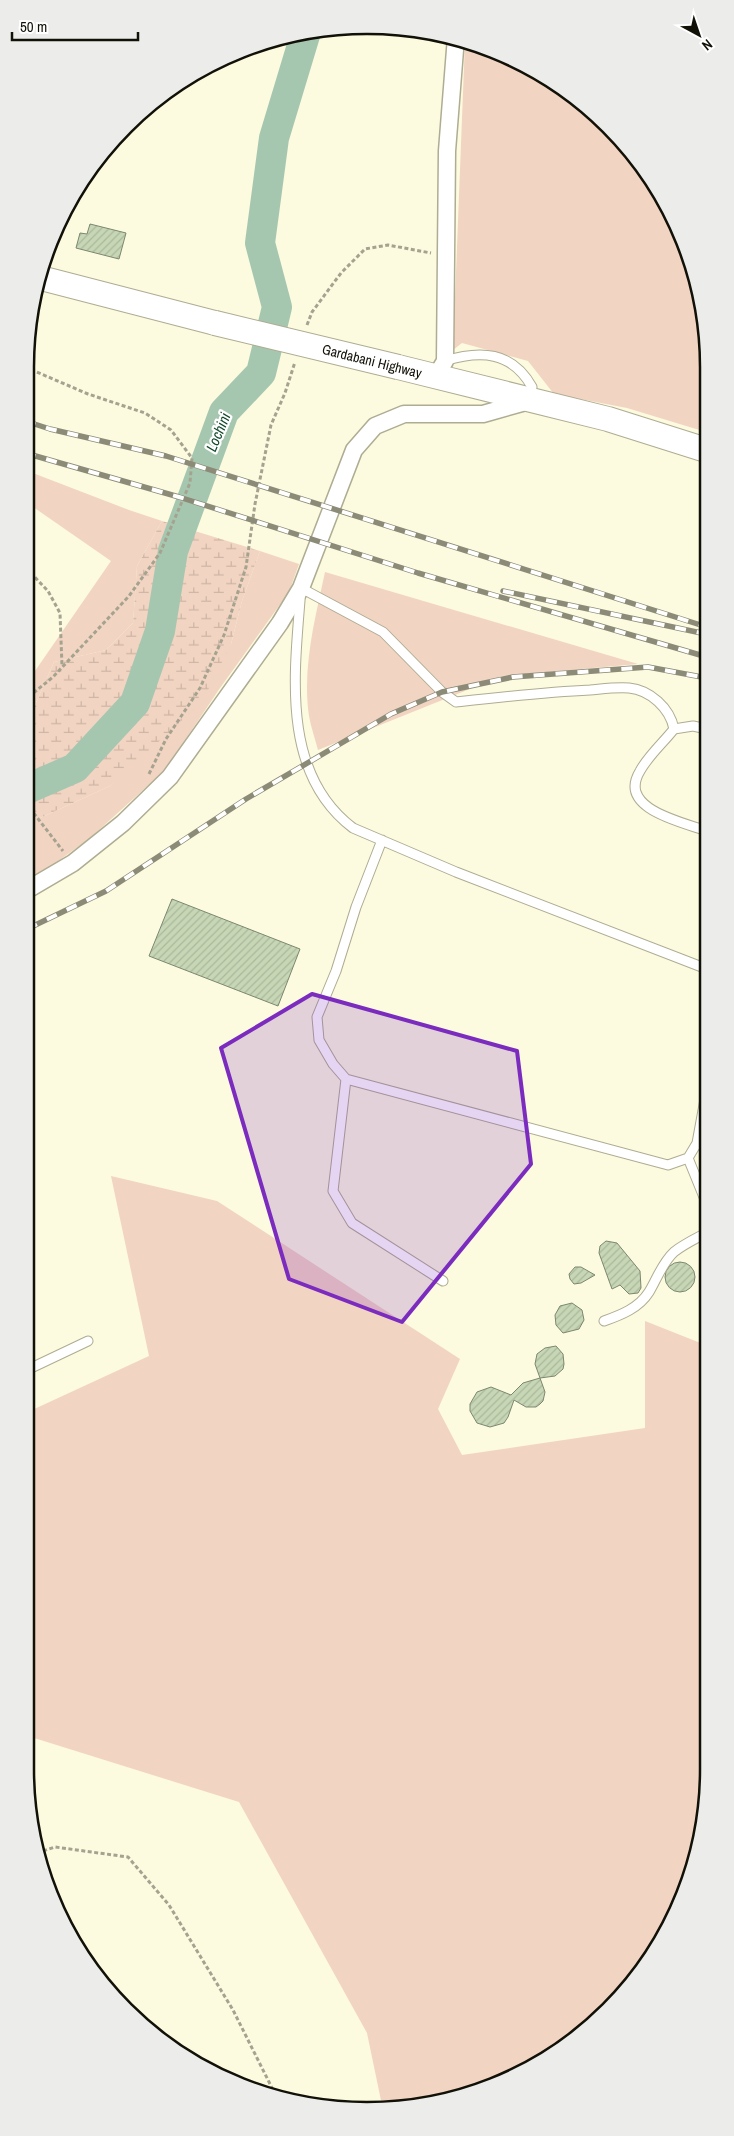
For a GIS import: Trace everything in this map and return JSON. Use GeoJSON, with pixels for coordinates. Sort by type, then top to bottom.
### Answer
{"type":"FeatureCollection","features":[{"type":"Feature","properties":{"kind":"main road","name":"Gardabani Highway"},"geometry":{"type":"LineString","coordinates":[[46,279],[215,323],[398,367],[441,369],[529,401],[608,419],[700,448]]}},
{"type":"Feature","properties":{"kind":"street"},"geometry":{"type":"LineString","coordinates":[[441,369],[446,256],[447,151],[455,46]]}},
{"type":"Feature","properties":{"kind":"street"},"geometry":{"type":"LineString","coordinates":[[34,886],[73,863],[123,823],[170,777],[280,623],[301,588],[354,450],[375,426],[404,414],[483,414],[529,401]]}},
{"type":"Feature","properties":{"kind":"lane"},"geometry":{"type":"LineString","coordinates":[[441,369],[466,354],[490,355],[506,360],[520,370],[532,387],[529,401]]}},
{"type":"Feature","properties":{"kind":"lane"},"geometry":{"type":"LineString","coordinates":[[674,729],[672,718],[656,700],[645,693],[629,688],[550,692],[456,702],[442,692],[383,632],[301,588],[294,682],[301,745],[306,765],[329,806],[339,817],[353,828],[456,872],[700,966]]}},
{"type":"Feature","properties":{"kind":"lane"},"geometry":{"type":"LineString","coordinates":[[700,728],[693,726],[674,729],[640,770],[635,781],[634,791],[642,803],[652,811],[700,828]]}},
{"type":"Feature","properties":{"kind":"lane"},"geometry":{"type":"LineString","coordinates":[[382,840],[356,907],[336,971],[317,1017],[319,1040],[333,1064],[346,1079],[668,1165],[688,1158],[697,1143],[700,1127]]}},
{"type":"Feature","properties":{"kind":"lane"},"geometry":{"type":"LineString","coordinates":[[346,1079],[333,1191],[352,1223],[443,1281]]}},
{"type":"Feature","properties":{"kind":"lane"},"geometry":{"type":"LineString","coordinates":[[688,1158],[700,1187]]}},
{"type":"Feature","properties":{"kind":"lane"},"geometry":{"type":"LineString","coordinates":[[604,1322],[638,1305],[649,1292],[659,1272],[674,1253],[700,1237]]}},
{"type":"Feature","properties":{"kind":"lane"},"geometry":{"type":"LineString","coordinates":[[34,1367],[88,1341]]}},
{"type":"Feature","properties":{"kind":"path"},"geometry":{"type":"LineString","coordinates":[[306,330],[312,312],[341,273],[365,249],[388,245],[446,256]]}},
{"type":"Feature","properties":{"kind":"path"},"geometry":{"type":"LineString","coordinates":[[145,781],[166,739],[200,688],[224,635],[246,567],[255,504],[271,425],[285,393],[297,357]]}},
{"type":"Feature","properties":{"kind":"path"},"geometry":{"type":"LineString","coordinates":[[34,371],[88,394],[145,413],[170,430],[192,458],[190,483],[160,553],[129,596],[62,667],[34,692]]}},
{"type":"Feature","properties":{"kind":"path"},"geometry":{"type":"LineString","coordinates":[[34,576],[48,591],[60,613],[62,667]]}},
{"type":"Feature","properties":{"kind":"path"},"geometry":{"type":"LineString","coordinates":[[34,814],[73,863]]}},
{"type":"Feature","properties":{"kind":"path"},"geometry":{"type":"LineString","coordinates":[[44,1851],[55,1848],[128,1857],[169,1905],[233,2010],[272,2088]]}},
{"type":"Feature","properties":{"kind":"highlighted area"},"geometry":{"type":"Polygon","coordinates":[[[312,994],[517,1051],[531,1164],[402,1322],[289,1279],[221,1048],[312,994]]]}},
{"type":"Feature","properties":{"kind":"green space"},"geometry":{"type":"Polygon","coordinates":[[[465,48],[495,59],[534,78],[587,116],[618,147],[656,200],[683,260],[694,302],[700,345],[700,430],[627,408],[554,394],[528,361],[462,343],[453,350],[465,48]]]}},
{"type":"Feature","properties":{"kind":"green space"},"geometry":{"type":"Polygon","coordinates":[[[34,473],[162,521],[137,566],[133,623],[106,650],[54,662],[34,707],[34,672],[111,561],[34,508],[34,473]]]}},
{"type":"Feature","properties":{"kind":"green space"},"geometry":{"type":"Polygon","coordinates":[[[162,521],[260,551],[242,601],[231,644],[202,702],[110,786],[34,821],[34,707],[54,662],[106,650],[133,623],[137,566],[162,521]]]}},
{"type":"Feature","properties":{"kind":"green space"},"geometry":{"type":"Polygon","coordinates":[[[260,551],[299,564],[289,592],[220,688],[165,770],[89,839],[34,878],[34,821],[110,786],[231,644],[242,601],[260,551]]]}},
{"type":"Feature","properties":{"kind":"green space"},"geometry":{"type":"Polygon","coordinates":[[[325,572],[638,664],[502,676],[318,750],[309,716],[307,680],[317,608],[325,572]]]}},
{"type":"Feature","properties":{"kind":"green space"},"geometry":{"type":"Polygon","coordinates":[[[111,1176],[217,1201],[460,1359],[438,1409],[462,1455],[645,1428],[645,1321],[700,1343],[700,1791],[694,1834],[683,1876],[675,1897],[656,1936],[644,1954],[618,1989],[603,2005],[587,2020],[534,2058],[474,2085],[432,2096],[381,2102],[367,2033],[239,1802],[34,1738],[34,1409],[149,1356],[111,1176]]]}},
{"type":"Feature","properties":{"kind":"building"},"geometry":{"type":"Polygon","coordinates":[[[90,224],[126,233],[119,259],[76,248],[80,233],[87,234],[90,224]]]}},
{"type":"Feature","properties":{"kind":"building"},"geometry":{"type":"Polygon","coordinates":[[[172,899],[300,949],[278,1006],[149,956],[172,899]]]}},
{"type":"Feature","properties":{"kind":"building"},"geometry":{"type":"Polygon","coordinates":[[[606,1241],[617,1243],[640,1271],[641,1288],[638,1293],[629,1294],[620,1285],[612,1289],[599,1253],[600,1246],[606,1241]]]}},
{"type":"Feature","properties":{"kind":"building"},"geometry":{"type":"Polygon","coordinates":[[[680,1262],[690,1267],[695,1277],[690,1287],[680,1292],[670,1287],[665,1277],[670,1267],[680,1262]]]}},
{"type":"Feature","properties":{"kind":"building"},"geometry":{"type":"Polygon","coordinates":[[[575,1267],[581,1267],[595,1275],[581,1283],[574,1284],[569,1274],[575,1267]]]}},
{"type":"Feature","properties":{"kind":"building"},"geometry":{"type":"Polygon","coordinates":[[[572,1303],[582,1310],[584,1320],[579,1329],[563,1333],[556,1325],[555,1315],[560,1306],[572,1303]]]}},
{"type":"Feature","properties":{"kind":"building"},"geometry":{"type":"Polygon","coordinates":[[[556,1346],[563,1354],[563,1369],[555,1376],[540,1378],[535,1364],[537,1354],[545,1348],[556,1346]]]}},
{"type":"Feature","properties":{"kind":"building"},"geometry":{"type":"Polygon","coordinates":[[[540,1378],[545,1392],[543,1401],[536,1407],[526,1407],[514,1400],[504,1423],[490,1427],[477,1423],[470,1411],[470,1404],[477,1392],[491,1387],[511,1395],[523,1383],[540,1378]]]}},
{"type":"Feature","properties":{"kind":"waterway","name":"Lochini"},"geometry":{"type":"LineString","coordinates":[[34,786],[75,768],[135,703],[160,631],[173,551],[224,412],[261,373],[277,307],[260,243],[274,138],[304,40]]}},
{"type":"Feature","properties":{"kind":"railway"},"geometry":{"type":"LineString","coordinates":[[34,424],[166,456],[700,625]]}},
{"type":"Feature","properties":{"kind":"railway"},"geometry":{"type":"LineString","coordinates":[[34,456],[179,497],[418,573],[700,655]]}},
{"type":"Feature","properties":{"kind":"railway"},"geometry":{"type":"LineString","coordinates":[[503,591],[700,633]]}},
{"type":"Feature","properties":{"kind":"railway"},"geometry":{"type":"LineString","coordinates":[[34,926],[106,891],[246,799],[391,714],[442,692],[513,677],[648,667],[700,677]]}}]}
